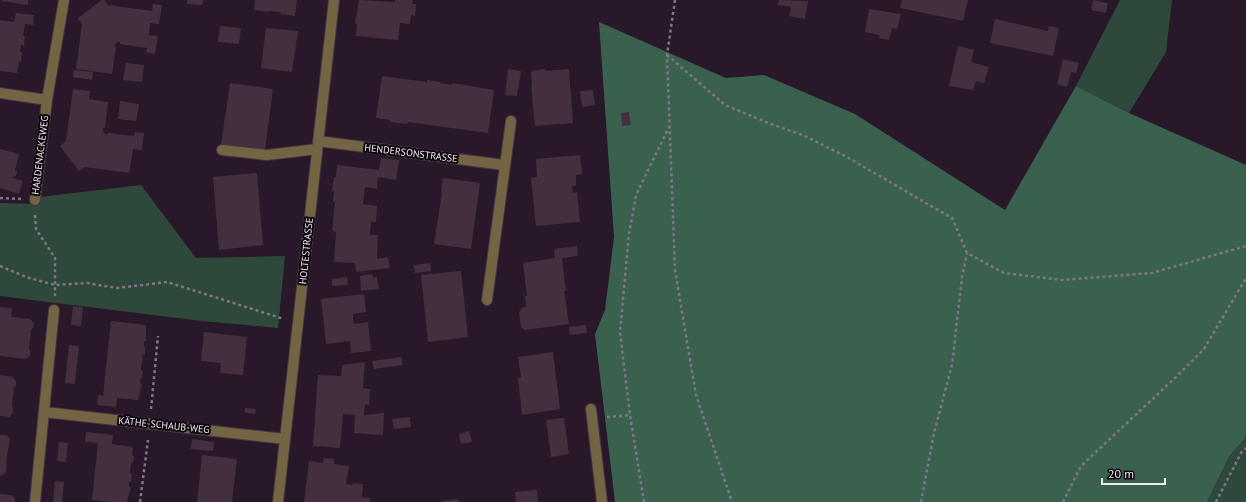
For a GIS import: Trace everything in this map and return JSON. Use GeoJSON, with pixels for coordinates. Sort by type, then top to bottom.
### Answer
{"type":"FeatureCollection","features":[{"type":"Feature","properties":{"kind":"street","name":"HARDENACKEWEG"},"geometry":{"type":"LineString","coordinates":[[35,200],[47,100],[64,0]]}},
{"type":"Feature","properties":{"kind":"street","name":"HOLTESTRASSE"},"geometry":{"type":"LineString","coordinates":[[278,502],[334,0]]}},
{"type":"Feature","properties":{"kind":"street"},"geometry":{"type":"LineString","coordinates":[[0,93],[47,100]]}},
{"type":"Feature","properties":{"kind":"street"},"geometry":{"type":"LineString","coordinates":[[487,300],[511,121]]}},
{"type":"Feature","properties":{"kind":"street","name":"HENDERSONSTRASSE"},"geometry":{"type":"LineString","coordinates":[[222,150],[267,155],[318,145],[504,165]]}},
{"type":"Feature","properties":{"kind":"street"},"geometry":{"type":"LineString","coordinates":[[35,502],[54,310]]}},
{"type":"Feature","properties":{"kind":"street","name":"KÄTHE-SCHAUB-WEG"},"geometry":{"type":"LineString","coordinates":[[44,412],[285,439]]}},
{"type":"Feature","properties":{"kind":"street"},"geometry":{"type":"LineString","coordinates":[[591,413],[602,502]]}},
{"type":"Feature","properties":{"kind":"path"},"geometry":{"type":"LineString","coordinates":[[675,0],[667,55],[674,270],[696,394],[732,502]]}},
{"type":"Feature","properties":{"kind":"path"},"geometry":{"type":"LineString","coordinates":[[667,55],[725,105],[805,136],[839,153],[952,218],[967,253],[962,277],[952,365],[934,433],[921,502]]}},
{"type":"Feature","properties":{"kind":"path"},"geometry":{"type":"LineString","coordinates":[[644,502],[630,415],[620,332],[629,234],[636,195],[670,125]]}},
{"type":"Feature","properties":{"kind":"path","name":"HARDENACKEWEG"},"geometry":{"type":"LineString","coordinates":[[0,198],[35,200]]}},
{"type":"Feature","properties":{"kind":"path"},"geometry":{"type":"LineString","coordinates":[[35,200],[36,229],[55,258],[54,310]]}},
{"type":"Feature","properties":{"kind":"path"},"geometry":{"type":"LineString","coordinates":[[967,253],[1004,273],[1062,280],[1152,272],[1246,246]]}},
{"type":"Feature","properties":{"kind":"path"},"geometry":{"type":"LineString","coordinates":[[0,266],[26,277],[55,285],[87,283],[117,288],[167,282],[298,323]]}},
{"type":"Feature","properties":{"kind":"path"},"geometry":{"type":"LineString","coordinates":[[1063,502],[1081,466],[1204,349],[1246,278]]}},
{"type":"Feature","properties":{"kind":"path"},"geometry":{"type":"LineString","coordinates":[[591,413],[630,415]]}},
{"type":"Feature","properties":{"kind":"path"},"geometry":{"type":"LineString","coordinates":[[1216,502],[1241,453],[1246,448]]}},
{"type":"Feature","properties":{"kind":"green space"},"geometry":{"type":"Polygon","coordinates":[[[1120,0],[1172,0],[1166,52],[1129,113],[1076,86],[1120,0]]]}},
{"type":"Feature","properties":{"kind":"green space"},"geometry":{"type":"Polygon","coordinates":[[[599,22],[726,78],[764,75],[855,114],[1005,210],[1076,86],[1129,113],[1246,165],[1246,437],[1229,457],[1207,502],[615,502],[595,334],[605,310],[614,237],[599,22]]]}},
{"type":"Feature","properties":{"kind":"green space"},"geometry":{"type":"Polygon","coordinates":[[[141,185],[196,258],[285,256],[278,328],[202,321],[0,296],[0,203],[39,204],[40,197],[141,185]]]}},
{"type":"Feature","properties":{"kind":"green space"},"geometry":{"type":"Polygon","coordinates":[[[1246,437],[1246,502],[1207,502],[1229,457],[1246,437]]]}},
{"type":"Feature","properties":{"kind":"building"},"geometry":{"type":"Polygon","coordinates":[[[28,0],[28,5],[2,1],[28,0]]]}},
{"type":"Feature","properties":{"kind":"building"},"geometry":{"type":"Polygon","coordinates":[[[104,0],[108,5],[152,11],[153,4],[162,5],[159,24],[150,23],[149,35],[158,36],[155,54],[146,52],[147,48],[120,44],[120,42],[118,42],[114,47],[116,47],[112,74],[76,69],[82,24],[78,18],[104,0]]]}},
{"type":"Feature","properties":{"kind":"building"},"geometry":{"type":"Polygon","coordinates":[[[187,0],[203,0],[203,5],[187,4],[187,0]]]}},
{"type":"Feature","properties":{"kind":"building"},"geometry":{"type":"Polygon","coordinates":[[[255,0],[297,0],[295,16],[280,14],[281,12],[254,10],[255,0]]]}},
{"type":"Feature","properties":{"kind":"building"},"geometry":{"type":"Polygon","coordinates":[[[359,0],[395,2],[395,0],[413,0],[412,4],[416,4],[415,16],[411,15],[410,24],[400,23],[398,40],[356,36],[357,24],[355,23],[359,0]]]}},
{"type":"Feature","properties":{"kind":"building"},"geometry":{"type":"Polygon","coordinates":[[[779,0],[808,1],[805,19],[789,16],[791,7],[778,5],[779,0]]]}},
{"type":"Feature","properties":{"kind":"building"},"geometry":{"type":"Polygon","coordinates":[[[902,0],[968,0],[963,21],[900,8],[902,0]]]}},
{"type":"Feature","properties":{"kind":"building"},"geometry":{"type":"Polygon","coordinates":[[[1093,0],[1108,3],[1106,13],[1091,10],[1093,0]]]}},
{"type":"Feature","properties":{"kind":"building"},"geometry":{"type":"Polygon","coordinates":[[[869,9],[901,14],[897,29],[892,28],[889,40],[879,38],[880,35],[865,32],[869,9]]]}},
{"type":"Feature","properties":{"kind":"building"},"geometry":{"type":"Polygon","coordinates":[[[16,13],[34,15],[33,25],[25,24],[23,36],[25,36],[24,46],[21,45],[21,62],[19,61],[17,73],[0,71],[0,20],[14,22],[16,13]]]}},
{"type":"Feature","properties":{"kind":"building"},"geometry":{"type":"Polygon","coordinates":[[[995,19],[1048,31],[1049,26],[1059,28],[1053,56],[990,43],[995,19]]]}},
{"type":"Feature","properties":{"kind":"building"},"geometry":{"type":"Polygon","coordinates":[[[220,26],[241,28],[239,44],[218,42],[220,26]]]}},
{"type":"Feature","properties":{"kind":"building"},"geometry":{"type":"Polygon","coordinates":[[[266,28],[298,31],[292,72],[261,68],[266,28]]]}},
{"type":"Feature","properties":{"kind":"building"},"geometry":{"type":"Polygon","coordinates":[[[958,46],[974,50],[971,62],[989,67],[984,83],[976,81],[973,90],[949,86],[958,46]]]}},
{"type":"Feature","properties":{"kind":"building"},"geometry":{"type":"Polygon","coordinates":[[[1063,59],[1079,63],[1076,73],[1071,72],[1067,87],[1057,84],[1063,59]]]}},
{"type":"Feature","properties":{"kind":"building"},"geometry":{"type":"Polygon","coordinates":[[[126,63],[144,65],[142,82],[123,80],[126,63]]]}},
{"type":"Feature","properties":{"kind":"building"},"geometry":{"type":"Polygon","coordinates":[[[508,69],[521,71],[517,96],[505,95],[508,69]]]}},
{"type":"Feature","properties":{"kind":"building"},"geometry":{"type":"Polygon","coordinates":[[[545,69],[545,71],[569,69],[573,123],[535,126],[531,71],[545,69]]]}},
{"type":"Feature","properties":{"kind":"building"},"geometry":{"type":"Polygon","coordinates":[[[74,70],[93,72],[92,80],[73,77],[74,70]]]}},
{"type":"Feature","properties":{"kind":"building"},"geometry":{"type":"Polygon","coordinates":[[[382,76],[427,82],[427,80],[452,85],[452,83],[494,90],[488,133],[408,122],[407,124],[390,122],[390,120],[376,118],[382,76]]]}},
{"type":"Feature","properties":{"kind":"building"},"geometry":{"type":"Polygon","coordinates":[[[230,83],[273,89],[265,151],[221,145],[230,83]]]}},
{"type":"Feature","properties":{"kind":"building"},"geometry":{"type":"Polygon","coordinates":[[[73,89],[90,91],[89,99],[108,102],[105,128],[103,128],[105,134],[108,133],[134,136],[135,132],[144,133],[142,150],[133,149],[129,173],[85,167],[79,171],[60,146],[66,141],[73,89]]]}},
{"type":"Feature","properties":{"kind":"building"},"geometry":{"type":"Polygon","coordinates":[[[593,90],[595,105],[582,107],[580,91],[593,90]]]}},
{"type":"Feature","properties":{"kind":"building"},"geometry":{"type":"Polygon","coordinates":[[[120,101],[139,104],[136,121],[118,119],[120,101]]]}},
{"type":"Feature","properties":{"kind":"building"},"geometry":{"type":"Polygon","coordinates":[[[629,112],[631,125],[622,126],[621,113],[629,112]]]}},
{"type":"Feature","properties":{"kind":"building"},"geometry":{"type":"Polygon","coordinates":[[[0,149],[19,154],[15,170],[17,172],[16,176],[13,178],[23,181],[19,194],[0,188],[0,149]]]}},
{"type":"Feature","properties":{"kind":"building"},"geometry":{"type":"Polygon","coordinates":[[[580,155],[582,174],[576,175],[576,186],[572,186],[573,193],[577,192],[580,222],[536,226],[531,178],[537,177],[536,159],[580,155]]]}},
{"type":"Feature","properties":{"kind":"building"},"geometry":{"type":"Polygon","coordinates":[[[381,158],[399,160],[396,180],[378,177],[377,189],[365,187],[363,204],[377,206],[376,222],[371,222],[370,235],[378,235],[377,259],[388,257],[390,268],[356,272],[355,263],[334,262],[336,232],[332,231],[335,202],[333,201],[334,191],[332,191],[334,177],[336,177],[337,165],[379,170],[381,158]]]}},
{"type":"Feature","properties":{"kind":"building"},"geometry":{"type":"Polygon","coordinates":[[[257,173],[263,245],[219,250],[213,177],[257,173]]]}},
{"type":"Feature","properties":{"kind":"building"},"geometry":{"type":"Polygon","coordinates":[[[443,178],[480,183],[471,249],[434,244],[443,178]]]}},
{"type":"Feature","properties":{"kind":"building"},"geometry":{"type":"Polygon","coordinates":[[[577,246],[578,256],[562,258],[566,291],[564,291],[569,324],[525,330],[521,327],[519,312],[522,308],[526,307],[525,296],[527,296],[523,263],[555,258],[554,249],[577,246]]]}},
{"type":"Feature","properties":{"kind":"building"},"geometry":{"type":"Polygon","coordinates":[[[430,263],[431,271],[415,273],[414,265],[430,263]]]}},
{"type":"Feature","properties":{"kind":"building"},"geometry":{"type":"Polygon","coordinates":[[[461,271],[468,337],[428,342],[421,275],[461,271]]]}},
{"type":"Feature","properties":{"kind":"building"},"geometry":{"type":"Polygon","coordinates":[[[372,274],[373,278],[377,277],[379,289],[361,291],[360,276],[372,274]]]}},
{"type":"Feature","properties":{"kind":"building"},"geometry":{"type":"Polygon","coordinates":[[[347,277],[348,285],[332,286],[332,279],[347,277]]]}},
{"type":"Feature","properties":{"kind":"building"},"geometry":{"type":"Polygon","coordinates":[[[364,294],[366,312],[353,314],[353,318],[354,324],[368,322],[371,351],[351,353],[350,341],[326,344],[321,299],[364,294]]]}},
{"type":"Feature","properties":{"kind":"building"},"geometry":{"type":"Polygon","coordinates":[[[73,306],[83,307],[81,326],[71,325],[73,306]]]}},
{"type":"Feature","properties":{"kind":"building"},"geometry":{"type":"Polygon","coordinates":[[[0,307],[12,308],[11,317],[30,319],[34,323],[31,330],[29,349],[30,356],[26,359],[0,356],[0,307]]]}},
{"type":"Feature","properties":{"kind":"building"},"geometry":{"type":"Polygon","coordinates":[[[111,321],[146,325],[146,341],[144,341],[145,354],[143,354],[141,370],[143,371],[142,378],[140,378],[140,383],[142,384],[138,400],[117,398],[116,407],[97,405],[98,395],[103,396],[111,321]]]}},
{"type":"Feature","properties":{"kind":"building"},"geometry":{"type":"Polygon","coordinates":[[[586,325],[587,333],[570,335],[569,327],[586,325]]]}},
{"type":"Feature","properties":{"kind":"building"},"geometry":{"type":"Polygon","coordinates":[[[204,332],[247,337],[243,375],[220,373],[221,363],[201,361],[204,332]]]}},
{"type":"Feature","properties":{"kind":"building"},"geometry":{"type":"Polygon","coordinates":[[[69,345],[79,346],[75,384],[65,383],[69,345]]]}},
{"type":"Feature","properties":{"kind":"building"},"geometry":{"type":"Polygon","coordinates":[[[553,352],[560,409],[522,415],[518,378],[521,377],[518,357],[553,352]]]}},
{"type":"Feature","properties":{"kind":"building"},"geometry":{"type":"Polygon","coordinates":[[[401,357],[403,365],[374,369],[372,361],[401,357]]]}},
{"type":"Feature","properties":{"kind":"building"},"geometry":{"type":"Polygon","coordinates":[[[365,362],[363,388],[370,389],[369,405],[365,404],[364,415],[384,413],[383,435],[354,433],[355,415],[343,414],[340,448],[313,446],[318,375],[341,376],[342,365],[365,362]]]}},
{"type":"Feature","properties":{"kind":"building"},"geometry":{"type":"Polygon","coordinates":[[[0,375],[13,377],[16,381],[12,406],[13,413],[9,417],[0,416],[0,375]]]}},
{"type":"Feature","properties":{"kind":"building"},"geometry":{"type":"Polygon","coordinates":[[[245,408],[256,409],[255,414],[245,413],[245,408]]]}},
{"type":"Feature","properties":{"kind":"building"},"geometry":{"type":"Polygon","coordinates":[[[410,417],[411,427],[394,429],[392,419],[410,417]]]}},
{"type":"Feature","properties":{"kind":"building"},"geometry":{"type":"Polygon","coordinates":[[[564,418],[569,454],[551,457],[546,420],[564,418]]]}},
{"type":"Feature","properties":{"kind":"building"},"geometry":{"type":"Polygon","coordinates":[[[469,431],[472,442],[461,444],[459,434],[469,431]]]}},
{"type":"Feature","properties":{"kind":"building"},"geometry":{"type":"Polygon","coordinates":[[[86,432],[113,435],[112,444],[133,447],[132,455],[134,456],[133,463],[131,463],[130,474],[132,474],[131,482],[129,482],[129,487],[131,487],[127,502],[92,500],[98,443],[85,442],[86,432]]]}},
{"type":"Feature","properties":{"kind":"building"},"geometry":{"type":"Polygon","coordinates":[[[0,435],[7,435],[10,439],[6,472],[2,475],[0,475],[0,435]]]}},
{"type":"Feature","properties":{"kind":"building"},"geometry":{"type":"Polygon","coordinates":[[[192,439],[214,442],[213,451],[191,449],[192,439]]]}},
{"type":"Feature","properties":{"kind":"building"},"geometry":{"type":"Polygon","coordinates":[[[59,442],[68,443],[66,462],[57,461],[59,442]]]}},
{"type":"Feature","properties":{"kind":"building"},"geometry":{"type":"Polygon","coordinates":[[[202,455],[237,459],[232,502],[197,502],[202,455]]]}},
{"type":"Feature","properties":{"kind":"building"},"geometry":{"type":"Polygon","coordinates":[[[324,458],[334,459],[334,464],[349,466],[346,484],[363,484],[362,497],[370,498],[370,502],[304,502],[309,461],[323,463],[324,458]]]}},
{"type":"Feature","properties":{"kind":"building"},"geometry":{"type":"Polygon","coordinates":[[[55,481],[64,482],[62,502],[53,502],[55,481]]]}},
{"type":"Feature","properties":{"kind":"building"},"geometry":{"type":"Polygon","coordinates":[[[537,490],[538,502],[516,502],[515,492],[537,490]]]}},
{"type":"Feature","properties":{"kind":"building"},"geometry":{"type":"Polygon","coordinates":[[[0,494],[12,495],[15,502],[0,502],[0,494]]]}},
{"type":"Feature","properties":{"kind":"building"},"geometry":{"type":"Polygon","coordinates":[[[458,499],[459,502],[441,502],[441,501],[458,499]]]}}]}
